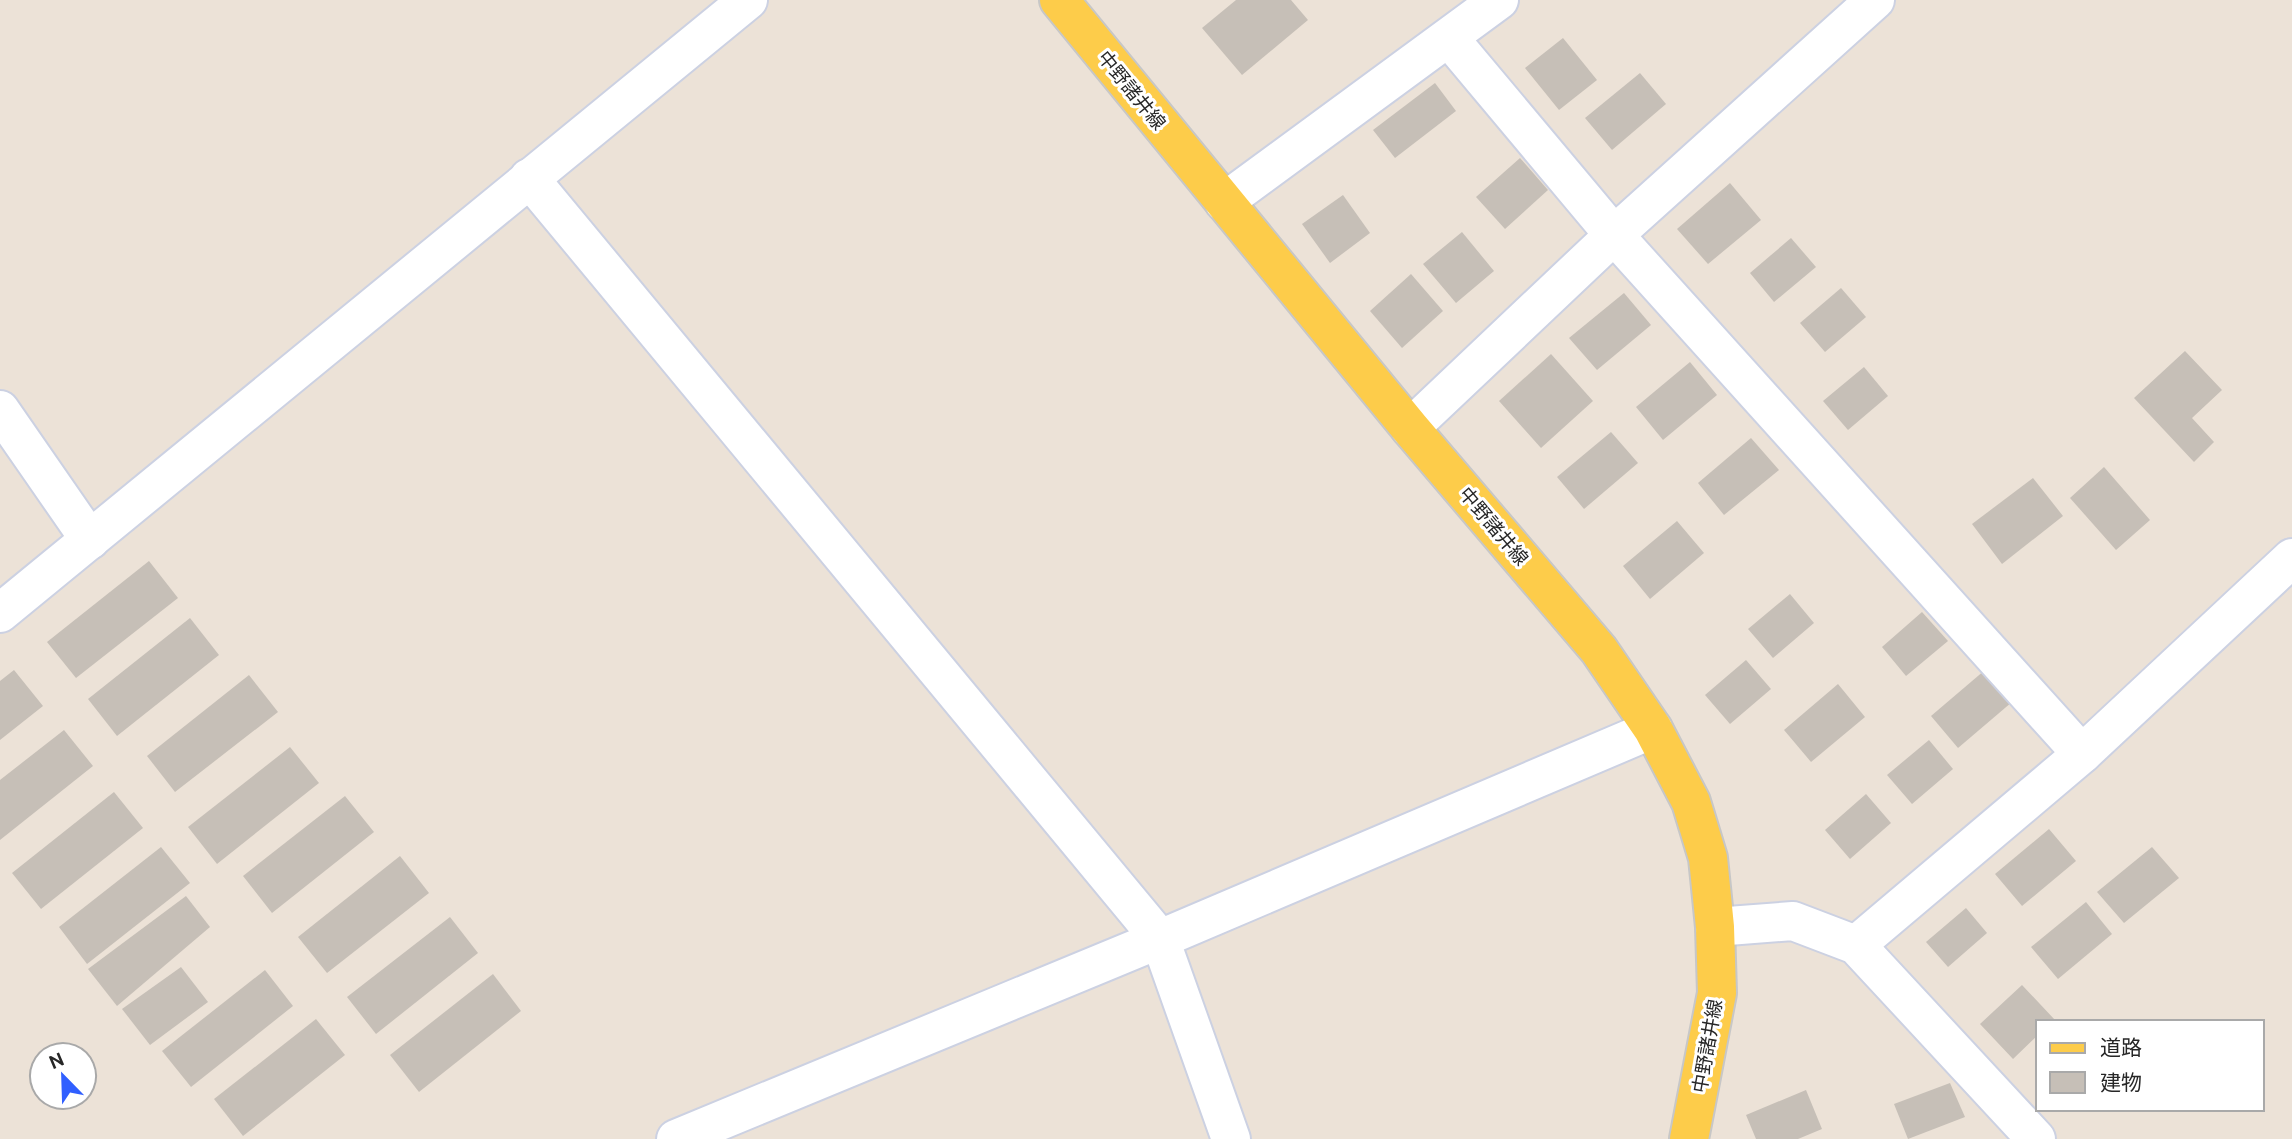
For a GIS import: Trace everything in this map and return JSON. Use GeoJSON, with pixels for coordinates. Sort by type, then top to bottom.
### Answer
{"type":"FeatureCollection","features":[{"type":"Feature","properties":{"kind":"main road","name":"中野諸井線"},"geometry":{"type":"LineString","coordinates":[[1059,0],[1410,428],[1599,650],[1653,729],[1690,802],[1709,858],[1717,993],[1689,1139]]}},
{"type":"Feature","properties":{"kind":"street"},"geometry":{"type":"LineString","coordinates":[[1,610],[748,0]]}},
{"type":"Feature","properties":{"kind":"street"},"geometry":{"type":"LineString","coordinates":[[1224,202],[1499,0]]}},
{"type":"Feature","properties":{"kind":"street"},"geometry":{"type":"LineString","coordinates":[[1410,428],[1614,235],[1875,0]]}},
{"type":"Feature","properties":{"kind":"street"},"geometry":{"type":"LineString","coordinates":[[1448,38],[1614,235],[2082,754]]}},
{"type":"Feature","properties":{"kind":"street"},"geometry":{"type":"LineString","coordinates":[[529,178],[1160,939],[1231,1139]]}},
{"type":"Feature","properties":{"kind":"street"},"geometry":{"type":"LineString","coordinates":[[0,410],[90,540]]}},
{"type":"Feature","properties":{"kind":"street"},"geometry":{"type":"LineString","coordinates":[[1856,945],[2082,754],[2292,558]]}},
{"type":"Feature","properties":{"kind":"street"},"geometry":{"type":"LineString","coordinates":[[676,1139],[1160,939],[1653,729]]}},
{"type":"Feature","properties":{"kind":"street"},"geometry":{"type":"LineString","coordinates":[[1715,927],[1793,921],[1856,945],[2036,1139]]}},
{"type":"Feature","properties":{"kind":"building"},"geometry":{"type":"Polygon","coordinates":[[[1236,0],[1291,0],[1308,20],[1242,75],[1202,28],[1236,0]]]}},
{"type":"Feature","properties":{"kind":"building"},"geometry":{"type":"Polygon","coordinates":[[[1563,38],[1597,80],[1559,110],[1525,68],[1563,38]]]}},
{"type":"Feature","properties":{"kind":"building"},"geometry":{"type":"Polygon","coordinates":[[[1640,73],[1666,104],[1612,150],[1585,118],[1640,73]]]}},
{"type":"Feature","properties":{"kind":"building"},"geometry":{"type":"Polygon","coordinates":[[[1435,83],[1456,111],[1395,158],[1373,130],[1435,83]]]}},
{"type":"Feature","properties":{"kind":"building"},"geometry":{"type":"Polygon","coordinates":[[[1520,158],[1548,190],[1505,229],[1476,197],[1520,158]]]}},
{"type":"Feature","properties":{"kind":"building"},"geometry":{"type":"Polygon","coordinates":[[[1730,183],[1761,220],[1708,264],[1677,229],[1730,183]]]}},
{"type":"Feature","properties":{"kind":"building"},"geometry":{"type":"Polygon","coordinates":[[[1343,195],[1370,233],[1330,263],[1302,224],[1343,195]]]}},
{"type":"Feature","properties":{"kind":"building"},"geometry":{"type":"Polygon","coordinates":[[[1462,232],[1494,271],[1456,303],[1423,264],[1462,232]]]}},
{"type":"Feature","properties":{"kind":"building"},"geometry":{"type":"Polygon","coordinates":[[[1791,238],[1816,267],[1774,302],[1750,273],[1791,238]]]}},
{"type":"Feature","properties":{"kind":"building"},"geometry":{"type":"Polygon","coordinates":[[[1411,274],[1443,311],[1402,348],[1370,311],[1411,274]]]}},
{"type":"Feature","properties":{"kind":"building"},"geometry":{"type":"Polygon","coordinates":[[[1841,288],[1866,317],[1825,352],[1800,323],[1841,288]]]}},
{"type":"Feature","properties":{"kind":"building"},"geometry":{"type":"Polygon","coordinates":[[[1624,293],[1651,325],[1597,370],[1569,338],[1624,293]]]}},
{"type":"Feature","properties":{"kind":"building"},"geometry":{"type":"Polygon","coordinates":[[[2185,351],[2222,390],[2192,418],[2214,442],[2194,462],[2134,398],[2185,351]]]}},
{"type":"Feature","properties":{"kind":"building"},"geometry":{"type":"Polygon","coordinates":[[[1551,354],[1593,401],[1541,448],[1499,401],[1551,354]]]}},
{"type":"Feature","properties":{"kind":"building"},"geometry":{"type":"Polygon","coordinates":[[[1690,362],[1717,395],[1663,440],[1636,407],[1690,362]]]}},
{"type":"Feature","properties":{"kind":"building"},"geometry":{"type":"Polygon","coordinates":[[[1864,367],[1888,396],[1848,430],[1823,401],[1864,367]]]}},
{"type":"Feature","properties":{"kind":"building"},"geometry":{"type":"Polygon","coordinates":[[[1611,432],[1638,463],[1584,509],[1557,477],[1611,432]]]}},
{"type":"Feature","properties":{"kind":"building"},"geometry":{"type":"Polygon","coordinates":[[[1751,438],[1779,470],[1724,515],[1698,483],[1751,438]]]}},
{"type":"Feature","properties":{"kind":"building"},"geometry":{"type":"Polygon","coordinates":[[[2104,467],[2150,520],[2116,550],[2070,498],[2104,467]]]}},
{"type":"Feature","properties":{"kind":"building"},"geometry":{"type":"Polygon","coordinates":[[[2033,478],[2063,516],[2002,564],[1972,524],[2033,478]]]}},
{"type":"Feature","properties":{"kind":"building"},"geometry":{"type":"Polygon","coordinates":[[[1677,521],[1704,553],[1650,599],[1623,566],[1677,521]]]}},
{"type":"Feature","properties":{"kind":"building"},"geometry":{"type":"Polygon","coordinates":[[[149,561],[178,598],[76,678],[47,642],[149,561]]]}},
{"type":"Feature","properties":{"kind":"building"},"geometry":{"type":"Polygon","coordinates":[[[1790,594],[1814,623],[1773,658],[1748,629],[1790,594]]]}},
{"type":"Feature","properties":{"kind":"building"},"geometry":{"type":"Polygon","coordinates":[[[1922,612],[1948,641],[1906,676],[1882,647],[1922,612]]]}},
{"type":"Feature","properties":{"kind":"building"},"geometry":{"type":"Polygon","coordinates":[[[190,618],[219,655],[117,736],[88,699],[190,618]]]}},
{"type":"Feature","properties":{"kind":"building"},"geometry":{"type":"Polygon","coordinates":[[[1746,660],[1771,689],[1730,724],[1705,695],[1746,660]]]}},
{"type":"Feature","properties":{"kind":"building"},"geometry":{"type":"Polygon","coordinates":[[[14,670],[43,706],[0,740],[0,681],[14,670]]]}},
{"type":"Feature","properties":{"kind":"building"},"geometry":{"type":"Polygon","coordinates":[[[1985,670],[2012,702],[1958,748],[1931,716],[1985,670]]]}},
{"type":"Feature","properties":{"kind":"building"},"geometry":{"type":"Polygon","coordinates":[[[249,675],[278,712],[175,792],[147,756],[249,675]]]}},
{"type":"Feature","properties":{"kind":"building"},"geometry":{"type":"Polygon","coordinates":[[[1838,684],[1865,717],[1811,762],[1784,730],[1838,684]]]}},
{"type":"Feature","properties":{"kind":"building"},"geometry":{"type":"Polygon","coordinates":[[[64,730],[93,766],[0,840],[0,780],[64,730]]]}},
{"type":"Feature","properties":{"kind":"building"},"geometry":{"type":"Polygon","coordinates":[[[1929,740],[1953,769],[1912,804],[1887,775],[1929,740]]]}},
{"type":"Feature","properties":{"kind":"building"},"geometry":{"type":"Polygon","coordinates":[[[290,747],[319,783],[217,864],[188,827],[290,747]]]}},
{"type":"Feature","properties":{"kind":"building"},"geometry":{"type":"Polygon","coordinates":[[[114,792],[143,828],[41,909],[12,873],[114,792]]]}},
{"type":"Feature","properties":{"kind":"building"},"geometry":{"type":"Polygon","coordinates":[[[1866,794],[1891,823],[1850,859],[1825,830],[1866,794]]]}},
{"type":"Feature","properties":{"kind":"building"},"geometry":{"type":"Polygon","coordinates":[[[345,796],[374,832],[272,913],[243,876],[345,796]]]}},
{"type":"Feature","properties":{"kind":"building"},"geometry":{"type":"Polygon","coordinates":[[[2049,829],[2076,861],[2022,906],[1995,874],[2049,829]]]}},
{"type":"Feature","properties":{"kind":"building"},"geometry":{"type":"Polygon","coordinates":[[[161,847],[190,883],[87,964],[59,927],[161,847]]]}},
{"type":"Feature","properties":{"kind":"building"},"geometry":{"type":"Polygon","coordinates":[[[2152,847],[2179,878],[2124,923],[2097,892],[2152,847]]]}},
{"type":"Feature","properties":{"kind":"building"},"geometry":{"type":"Polygon","coordinates":[[[400,856],[429,893],[327,973],[298,937],[400,856]]]}},
{"type":"Feature","properties":{"kind":"building"},"geometry":{"type":"Polygon","coordinates":[[[186,896],[210,927],[117,1006],[88,969],[186,896]]]}},
{"type":"Feature","properties":{"kind":"building"},"geometry":{"type":"Polygon","coordinates":[[[2086,902],[2112,934],[2058,979],[2031,947],[2086,902]]]}},
{"type":"Feature","properties":{"kind":"building"},"geometry":{"type":"Polygon","coordinates":[[[1966,908],[1987,933],[1948,967],[1926,942],[1966,908]]]}},
{"type":"Feature","properties":{"kind":"building"},"geometry":{"type":"Polygon","coordinates":[[[450,917],[478,953],[376,1034],[347,997],[450,917]]]}},
{"type":"Feature","properties":{"kind":"building"},"geometry":{"type":"Polygon","coordinates":[[[181,967],[208,1002],[150,1045],[122,1009],[181,967]]]}},
{"type":"Feature","properties":{"kind":"building"},"geometry":{"type":"Polygon","coordinates":[[[265,970],[293,1006],[191,1087],[162,1051],[265,970]]]}},
{"type":"Feature","properties":{"kind":"building"},"geometry":{"type":"Polygon","coordinates":[[[493,974],[521,1011],[419,1092],[390,1055],[493,974]]]}},
{"type":"Feature","properties":{"kind":"building"},"geometry":{"type":"Polygon","coordinates":[[[2022,985],[2055,1020],[2036,1020],[2036,1037],[2013,1059],[1980,1024],[2022,985]]]}},
{"type":"Feature","properties":{"kind":"building"},"geometry":{"type":"Polygon","coordinates":[[[316,1019],[345,1055],[243,1136],[214,1099],[316,1019]]]}},
{"type":"Feature","properties":{"kind":"building"},"geometry":{"type":"Polygon","coordinates":[[[1950,1083],[1965,1117],[1908,1139],[1894,1104],[1950,1083]]]}},
{"type":"Feature","properties":{"kind":"building"},"geometry":{"type":"Polygon","coordinates":[[[1806,1090],[1822,1129],[1798,1139],[1756,1139],[1746,1115],[1806,1090]]]}}]}
